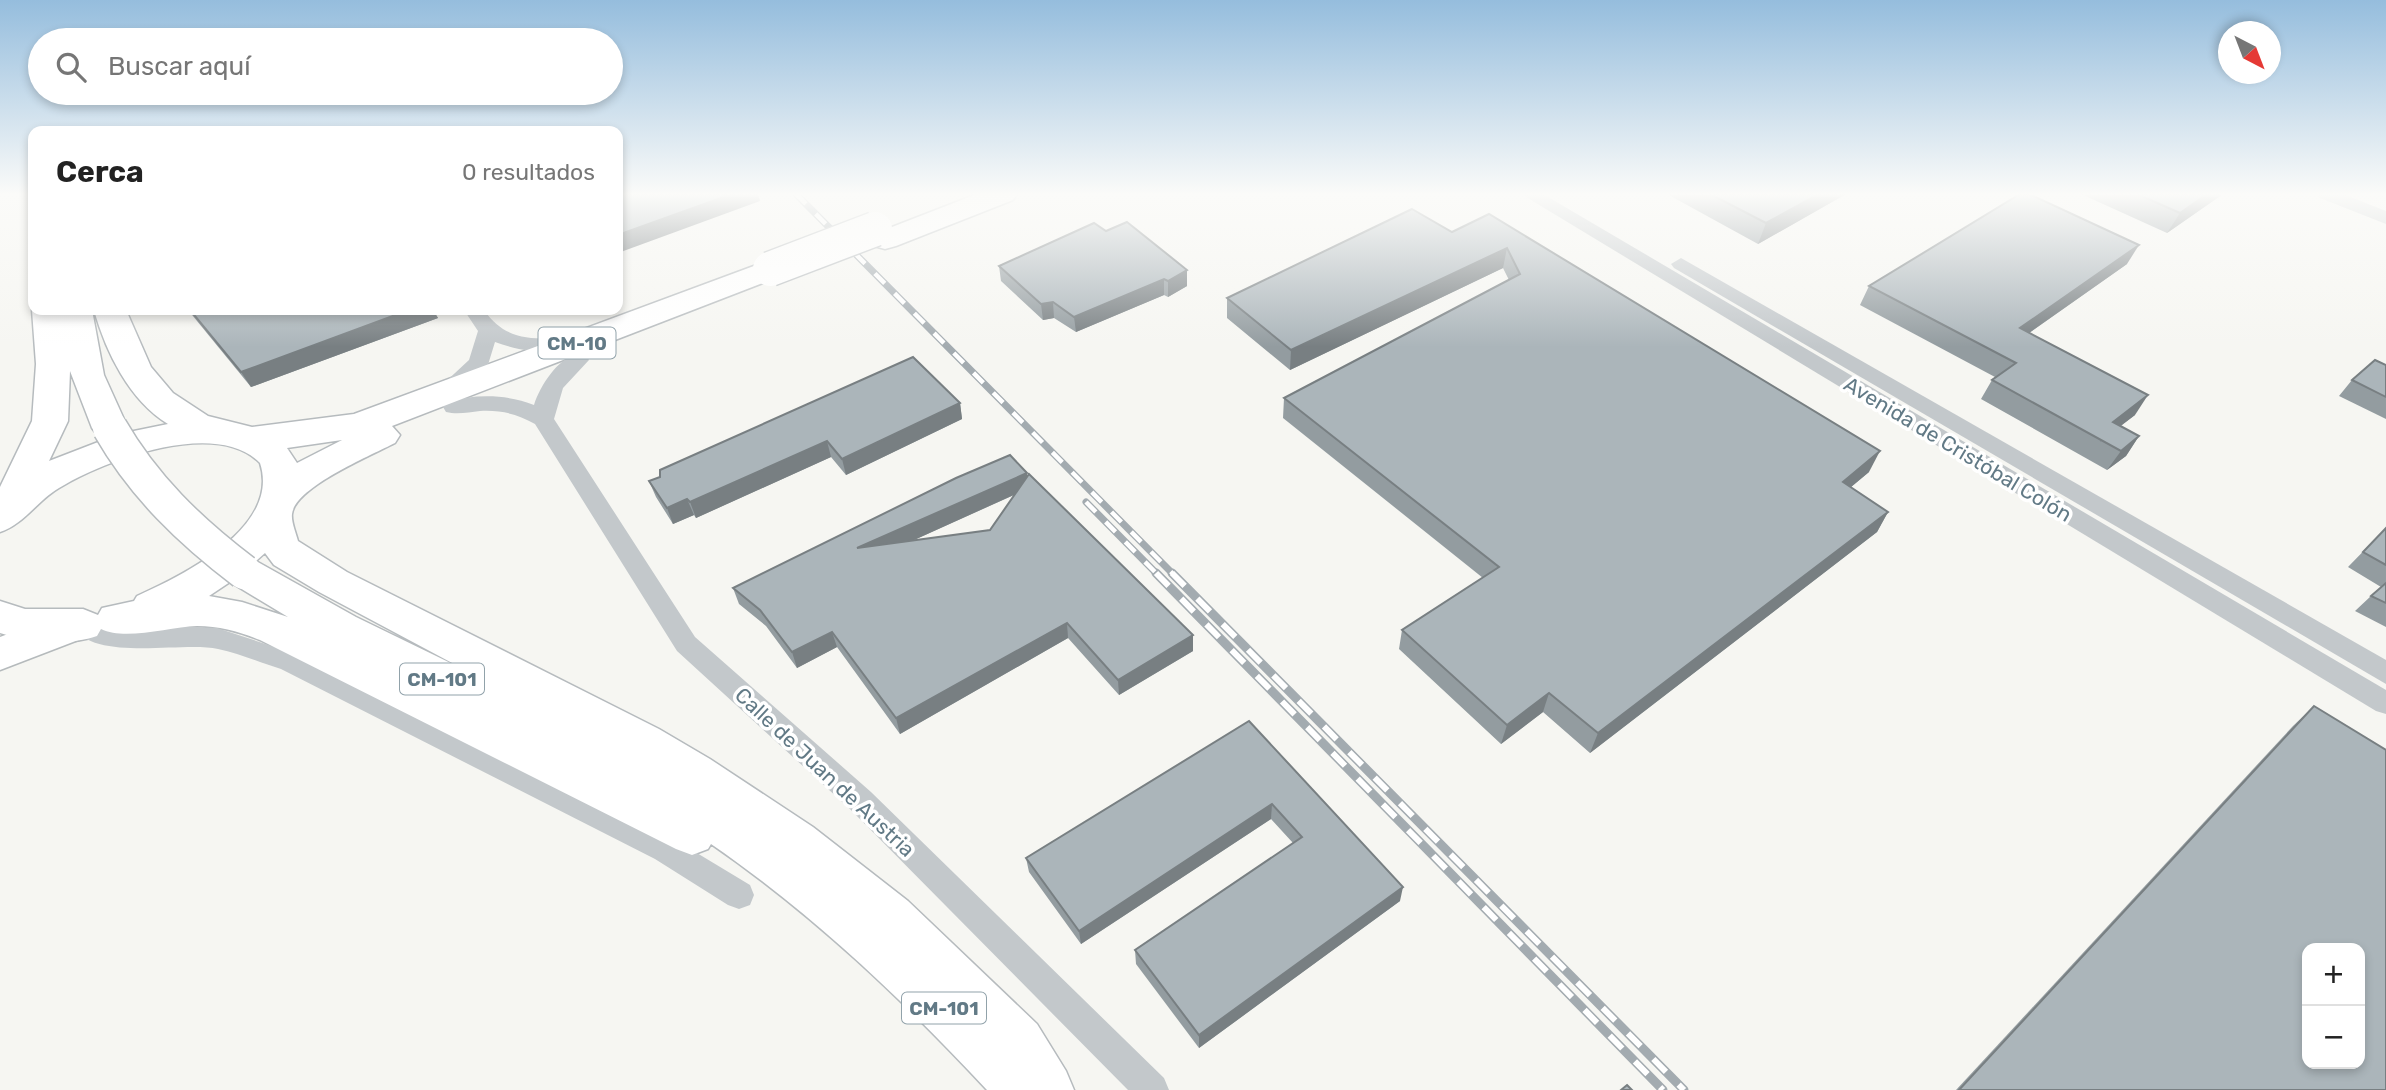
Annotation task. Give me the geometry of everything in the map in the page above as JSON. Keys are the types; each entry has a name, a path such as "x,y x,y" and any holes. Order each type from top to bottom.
{"main road":[{"name":"CM-10","path":"0,654 122,622 186,590 224,566 254,540 277,504 311,471 451,400 852,245"},
{"path":"3,514 36,454 50,421 53,364 48,315"},
{"name":"CM-101","path":"77,315 88,375 110,428 131,463 177,519 244,572 340,628 644,778 738,837 796,878 861,931 915,979 1024,1090"},
{"path":"112,315 131,361 155,398 186,420 215,430"},
{"name":"CM-10","path":"3,514 42,481 104,453 175,433 215,430 252,439 315,433 360,425 451,400"},
{"name":"CM-10","path":"252,439 272,452 282,471 277,504"},
{"path":"277,504 280,546 288,555 334,582 643,742 704,779 797,842 891,917 1019,1042 1047,1090"},
{"path":"122,622 188,611 211,611 257,622 296,638 661,818 704,842 780,895 861,931"},
{"name":"CM-10","path":"0,617 25,625 122,622"}],"street":[{"name":"Avenida de Cristóbal Colón","path":"1616,245 2386,703"},
{"name":"Avenida de Cristóbal Colón","path":"1648,245 2386,673"},
{"path":"451,400 497,402 522,407 542,419 545,398 576,352 509,341 488,331 477,315"},
{"path":"451,400 479,363 488,331"},
{"name":"Calle de Juan de Austria","path":"542,419 686,644 860,801 1152,1090"},
{"path":"122,622 217,638 290,662 666,850 739,895"}],"building":[{"path":"1046,245 1156,245 1187,270 1168,281 1164,279 1074,317 1053,302 1041,304 999,266"},
{"path":"1337,245 1540,245 1880,451 1843,482 1888,512 1598,733 1549,693 1507,725 1402,630 1499,567 1284,398 1520,274 1507,248 1291,350 1227,298"},
{"path":"1937,245 2139,245 2020,328 2148,395 2113,422 2139,436 2121,451 1992,380 2016,363 1869,286"},
{"path":"194,315 395,315 241,372"},
{"path":"913,357 960,403 842,459 827,441 690,502 687,499 667,508 649,481 660,477 660,470"},
{"path":"2375,360 2386,365 2386,397 2352,380"},
{"path":"1010,455 1027,473 857,548 990,530 1029,474 1193,635 1118,680 1067,623 896,718 832,632 792,652 760,610 733,588 956,478"},
{"path":"2386,528 2386,565 2363,552"},
{"path":"2386,583 2386,603 2371,596"},
{"path":"2314,706 2386,750 2386,1090 1959,1090"},
{"path":"1249,721 1403,887 1199,1035 1135,950 1302,837 1272,804 1079,931 1026,858"}],"railway":[{"path":"846,245 1174,575"},
{"path":"1086,502 1158,575"},
{"path":"1156,573 1663,1090"},
{"path":"1172,573 1684,1090"}]}
